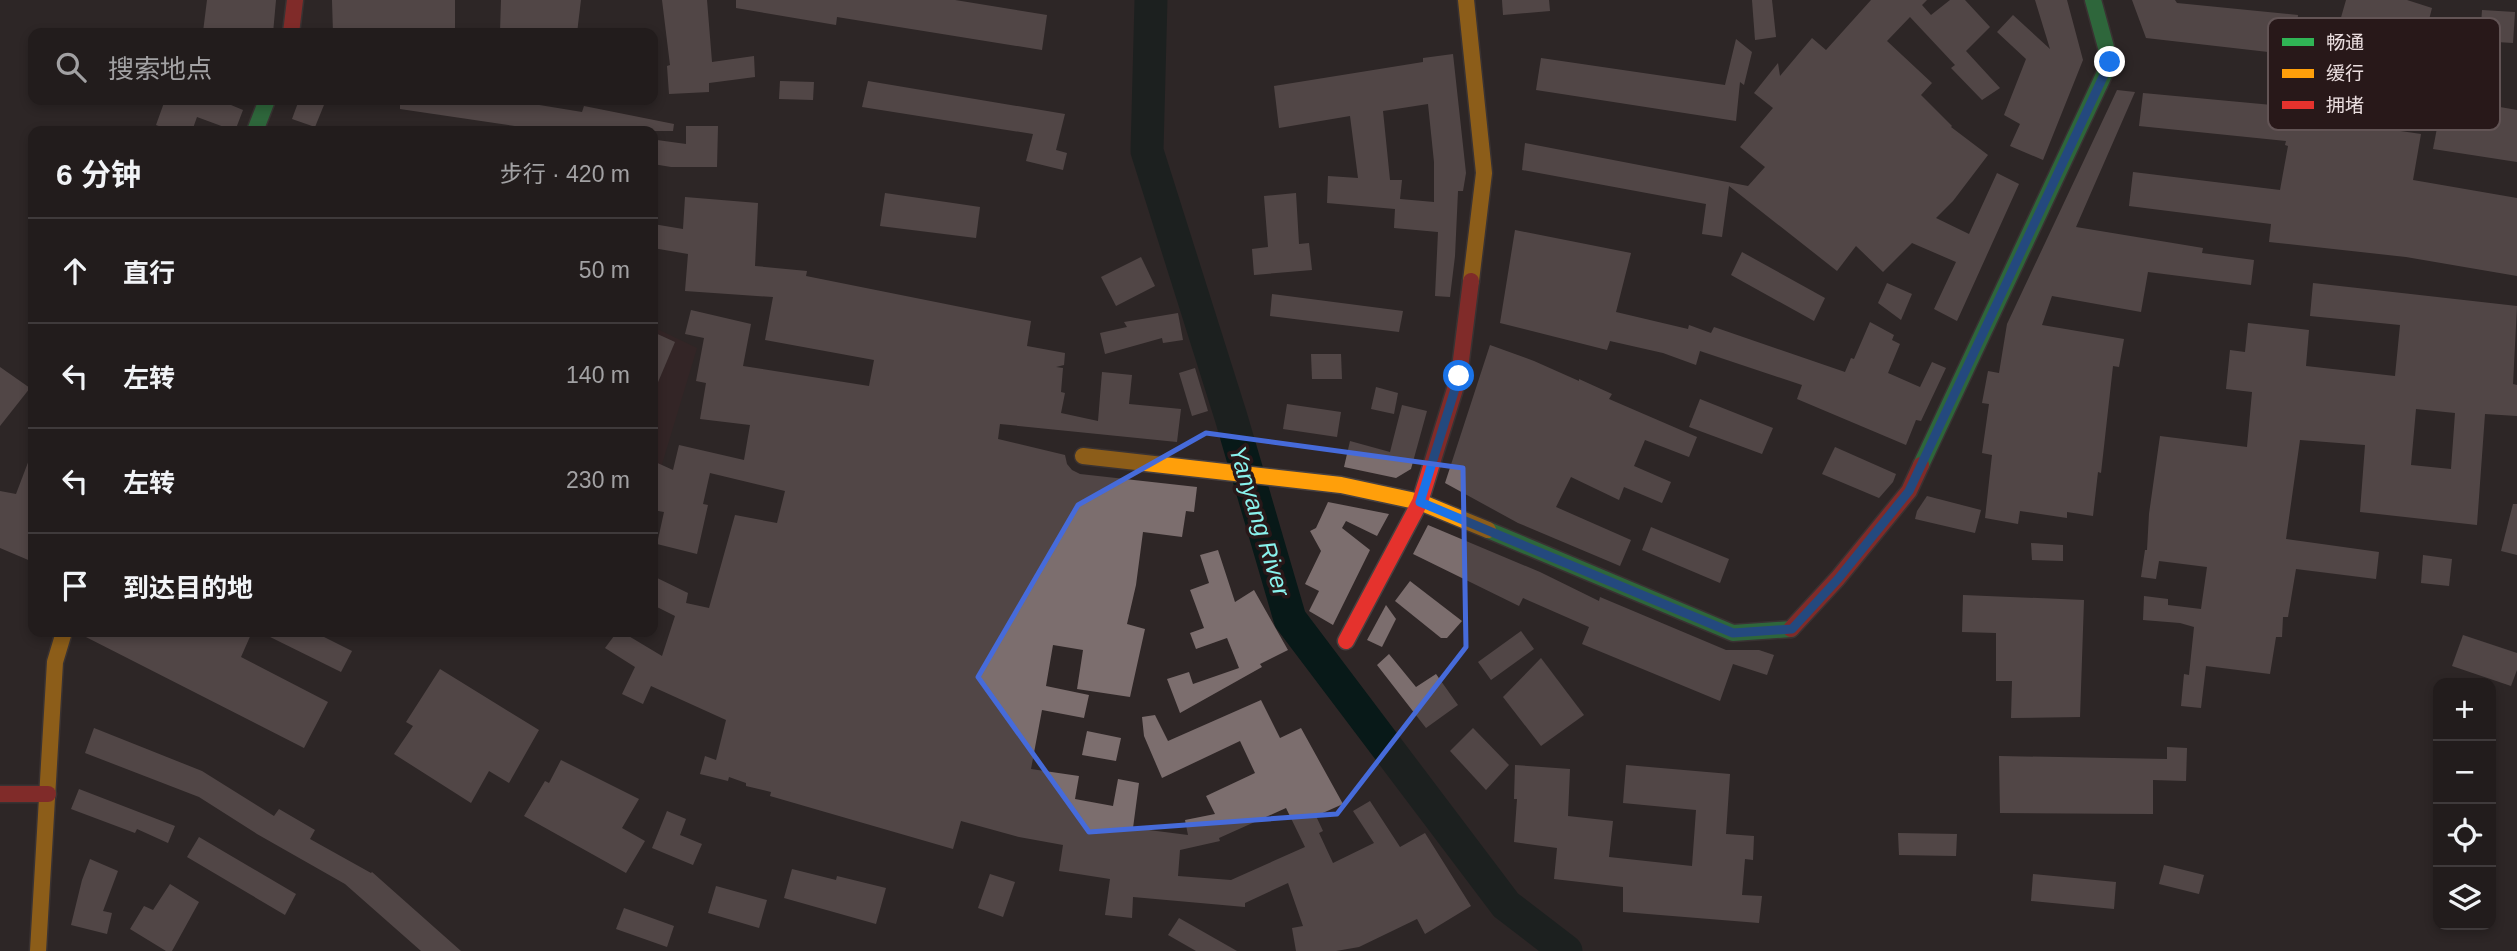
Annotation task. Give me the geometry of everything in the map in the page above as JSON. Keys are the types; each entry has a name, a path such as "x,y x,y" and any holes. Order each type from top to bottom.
{"street":[{"path":"292,28 295,0"},
{"path":"1346,641 1420,502 1459,376 1484,173 1466,0"},
{"path":"1083,456 1341,485 1420,502 1733,633 1792,629 1838,579 1909,491 2110,62 2093,0"},
{"path":"257,126 265,105"},
{"path":"38,951 55,662 62,637"},
{"path":"0,794 48,794"}],"highlighted area":[{"path":"1206,433 1463,468 1466,647 1337,814 1089,832 978,677 1078,505"}],"shaded area":[{"path":"658,329 697,348 658,477"}],"building":[{"path":"207,0 276,0 273,28 204,28"},
{"path":"332,0 455,0 455,28 333,28"},
{"path":"501,0 581,0 578,28 500,28"},
{"path":"662,0 707,0 712,62 754,56 755,77 709,83 709,92 669,94 667,66 670,65"},
{"path":"736,0 955,0 1047,15 1042,50 837,17 836,25 736,8"},
{"path":"1502,0 1549,0 1550,11 1503,15"},
{"path":"1752,0 1772,0 1776,37 1755,40"},
{"path":"1871,0 1927,0 1922,5 1931,15 1950,0 1965,0 1990,27 1966,51 2000,88 1982,100 1951,68 1955,65 1910,17 1887,41 1932,83 1921,95 1951,127 1988,155 1953,201 1936,218 1969,234 1997,173 2019,184 1957,321 1934,309 1956,262 1912,243 1883,272 1856,246 1837,271 1729,186 1722,237 1702,234 1706,204 1522,170 1525,143 1748,186 1765,167 1740,147 1773,108 1754,93 1778,63 1780,76 1812,38 1826,50"},
{"path":"2035,0 2067,0 2083,60 2043,160 2010,146 2020,124 2004,115 2026,59 1997,32 2013,15 2050,49"},
{"path":"2132,0 2175,0 2177,3 2298,15 2298,18 2268,18 2268,52 2146,38"},
{"path":"2346,0 2407,0 2432,8 2429,18 2341,18"},
{"path":"2482,10 2515,12 2513,43 2500,42 2500,18 2481,18"},
{"path":"1736,39 1752,52 1744,85 1740,82 1736,121 1536,90 1541,58 1725,85"},
{"path":"1453,54 1466,173 1463,191 1458,191 1450,297 1435,296 1438,232 1394,228 1395,209 1327,203 1328,176 1358,178 1350,116 1279,128 1274,86 1423,62 1423,58","holes":["1428,104 1434,162 1434,202 1400,199 1402,180 1390,180 1383,111"]},
{"path":"780,81 814,82 813,100 779,99"},
{"path":"868,81 1065,114 1056,150 1067,153 1063,170 1026,161 1033,134 862,107"},
{"path":"2117,90 2135,92 2076,227 2203,248 2202,253 2254,260 2251,285 2148,272 2141,312 2052,296 2042,325 2124,339 2119,367 2113,366 2101,473 2098,472 2093,516 2067,512 2067,518 2020,511 2018,524 1985,518 1992,455 1982,453 1989,404 1982,403 1988,371 1999,373 2007,324"},
{"path":"2143,93 2268,105 2268,130 2394,130 2421,134 2413,180 2517,198 2517,276 2406,257 2269,242 2271,224 2129,206 2133,172 2280,190 2288,146 2285,145 2286,141 2139,126"},
{"path":"163,105 231,105 243,110 237,126 221,126 197,117 194,126 156,125"},
{"path":"297,105 324,105 315,126 292,119"},
{"path":"400,105 539,105 582,112 584,106 674,124 673,131 658,131 658,126 515,126 400,109"},
{"path":"2500,107 2517,110 2517,162 2433,149 2437,130 2500,130"},
{"path":"686,126 718,126 717,167 658,165 658,140 686,144"},
{"path":"885,193 980,207 976,238 880,226"},
{"path":"1296,193 1299,244 1309,243 1312,270 1254,275 1252,249 1268,247 1264,196"},
{"path":"685,197 758,203 755,266 807,271 806,276 1031,321 1027,346 1065,353 1064,365 1056,367 1063,368 1061,392 1065,393 1061,413 1098,421 1102,372 1132,375 1129,404 1181,409 1177,442 1000,424 998,439 1065,455 1067,464 1080,474 1197,487 1194,512 1186,511 1182,537 1143,532 1136,585 1127,624 1145,629 1130,697 1077,689 1083,650 1053,645 1046,686 1089,695 1084,718 1042,710 1031,769 1079,776 1075,799 1113,806 1118,779 1139,783 1133,828 1188,835 1185,820 1215,814 1206,796 1255,773 1240,741 1162,778 1144,736 1142,717 1155,715 1168,741 1261,700 1280,738 1301,728 1343,804 1316,816 1323,831 1319,833 1333,863 1374,843 1353,811 1370,801 1400,847 1425,833 1471,906 1425,934 1417,919 1359,947 1336,951 1296,951 1292,928 1303,926 1288,883 1245,903 1245,907 1133,897 1132,918 1105,915 1110,879 1059,871 1063,845 1019,837 961,821 953,849 770,796 771,792 746,786 746,783 729,777 728,781 700,774 705,756 716,760 726,720 651,686 643,704 622,694 635,667 605,648 613,637 630,637 662,656 675,616 658,608 658,578 688,593 686,603 709,608 735,515 777,523 785,491 710,473 703,504 708,505 697,554 658,544 664,512 658,511 658,463 673,470 679,445 744,460 750,425 700,419 706,383 696,381 704,338 685,334 691,310 751,324 743,366 869,386 874,360 765,340 773,297 685,291 688,254 658,249 658,225 683,229","holes":["1286,808 1305,847 1231,880 1178,876 1180,850 1220,841 1219,838"]},
{"path":"1515,230 1631,253 1616,312 1688,329 1689,325 1711,333 1714,327 1845,372 1851,358 1854,359 1870,322 1894,335 1892,340 1900,344 1888,373 1920,387 1932,362 1946,368 1921,421 1916,420 1906,445 1797,399 1802,385 1700,351 1696,365 1663,353 1610,341 1607,350 1500,323"},
{"path":"1742,252 1825,298 1814,321 1731,275"},
{"path":"1141,257 1155,286 1116,306 1101,277"},
{"path":"1887,283 1912,294 1901,320 1878,303"},
{"path":"2313,283 2517,306 2513,384 2517,385 2517,416 2485,414 2477,525 2360,512 2365,445 2300,440 2286,539 2379,552 2376,579 2296,569 2288,617 2283,617 2282,637 2276,637 2270,674 2206,666 2201,708 2181,706 2184,674 2189,675 2194,627 2143,620 2144,596 2168,599 2168,605 2201,609 2207,567 2159,561 2156,579 2141,577 2147,550 2160,436 2247,447 2252,392 2226,389 2230,350 2245,352 2248,323 2309,330 2306,366 2395,376 2400,325 2310,316","holes":["2416,409 2455,413 2451,469 2411,465"]},
{"path":"1272,294 1403,311 1399,332 1270,316"},
{"path":"1178,313 1183,340 1163,343 1162,338 1105,354 1100,333 1127,327 1124,322"},
{"path":"658,334 675,342 658,382"},
{"path":"1490,345 1579,379 1612,394 1609,399 1697,437 1689,457 1645,440 1634,466 1671,482 1662,503 1624,487 1619,500 1571,477 1556,507 1631,540 1620,566 1518,523 1445,483"},
{"path":"1311,354 1341,354 1342,379 1312,379"},
{"path":"0,367 28,387 28,391 0,426"},
{"path":"1195,368 1208,411 1192,416 1179,373"},
{"path":"1376,387 1398,393 1394,414 1371,409"},
{"path":"1700,399 1773,428 1762,454 1689,427"},
{"path":"1287,404 1341,412 1337,437 1283,429"},
{"path":"1402,405 1427,411 1411,469 1396,478 1344,467 1350,441 1390,452"},
{"path":"1835,447 1896,474 1893,482 1879,498 1822,474"},
{"path":"28,462 28,560 0,548 0,491 16,494"},
{"path":"1927,496 1981,510 1975,533 1915,519"},
{"path":"1328,502 1389,514 1377,536 1346,521 1342,528 1370,550 1333,625 1309,611 1319,591 1305,584 1321,551 1310,531 1316,528"},
{"path":"2513,504 2517,504 2517,555 2501,551"},
{"path":"1428,525 1540,572 1599,601 1600,597 1726,650 1759,650 1774,655 1767,675 1733,664 1720,701 1582,644 1589,627 1523,598 1519,606 1413,554"},
{"path":"1651,527 1729,559 1720,583 1642,550"},
{"path":"2031,543 2063,545 2063,561 2032,560"},
{"path":"1218,550 1235,602 1254,590 1288,650 1180,713 1167,679 1189,672 1193,684 1239,668 1227,638 1196,649 1190,633 1204,628 1190,590 1209,583 1200,555"},
{"path":"2423,555 2452,559 2449,586 2421,583"},
{"path":"1410,581 1462,621 1447,638 1441,638 1395,601"},
{"path":"1963,595 2084,600 2080,717 2011,718 2012,681 1996,681 1996,633 1962,632"},
{"path":"1386,605 1396,619 1382,647 1367,640"},
{"path":"1521,631 1534,649 1491,680 1478,662"},
{"path":"2463,635 2517,653 2517,670 2511,686 2496,681 2496,678 2487,678 2452,666"},
{"path":"86,637 250,637 241,657 328,702 304,748"},
{"path":"270,637 324,637 352,651 341,672"},
{"path":"1389,654 1416,687 1436,674 1458,705 1426,728 1377,665"},
{"path":"1541,658 1584,715 1541,746 1503,697"},
{"path":"440,669 539,730 509,783 489,771 471,803 394,754 413,726 406,722"},
{"path":"94,728 202,771 274,816 279,809 315,830 310,839 372,872 461,951 421,951 345,884 199,797 85,753"},
{"path":"1473,728 1509,765 1486,790 1450,751"},
{"path":"1087,731 1121,738 1116,761 1082,755"},
{"path":"2167,747 2187,748 2186,781 2153,780 2153,814 2000,813 1999,756 2167,759"},
{"path":"561,760 639,799 622,828 645,841 626,873 524,816 545,781 549,783"},
{"path":"1515,765 1570,769 1568,816 1613,821 1609,857 1692,866 1696,810 1623,803 1626,765 1730,774 1726,834 1754,836 1753,860 1745,859 1742,895 1762,896 1759,923 1623,912 1623,887 1554,879 1557,848 1514,842 1517,799 1514,799"},
{"path":"79,789 175,826 168,843 137,829 135,833 71,809"},
{"path":"667,811 686,819 680,835 702,844 693,865 652,848"},
{"path":"1898,833 1957,834 1956,856 1899,855"},
{"path":"199,837 296,894 285,915 187,857"},
{"path":"90,859 118,871 103,911 112,913 107,934 71,925"},
{"path":"2164,865 2204,875 2199,894 2159,884"},
{"path":"792,869 886,888 876,924 784,898"},
{"path":"990,874 1015,882 1003,917 978,908"},
{"path":"2033,874 2116,882 2114,909 2031,901"},
{"path":"170,884 199,902 172,951 166,951 130,929 144,906 153,910"},
{"path":"716,886 767,900 759,928 708,913"},
{"path":"624,908 674,926 667,947 616,929"},
{"path":"1179,918 1237,951 1196,951 1168,935"}],"waterway":[{"name":"Yanyang River","path":"1151,0 1147,151 1231,417 1290,619 1506,905 1566,951"}],"traffic: fast":[{"path":"1921,465 2110,62 2093,0"},
{"path":"257,126 265,105"},
{"path":"1488,530 1733,633 1791,629"}],"traffic: slow":[{"path":"1466,0 1484,173 1471,281"},
{"path":"1083,456 1341,485 1420,502 1488,530"},
{"path":"38,951 55,662 62,637"}],"traffic: jam":[{"path":"292,28 295,0"},
{"path":"1346,641 1420,502 1459,376 1471,281"},
{"path":"1791,629 1838,578 1909,491 1921,465"},
{"path":"0,794 48,794"}],"route":[{"path":"1459,376 1420,502 1733,633 1792,629 1838,579 1909,491 2110,62"}]}
